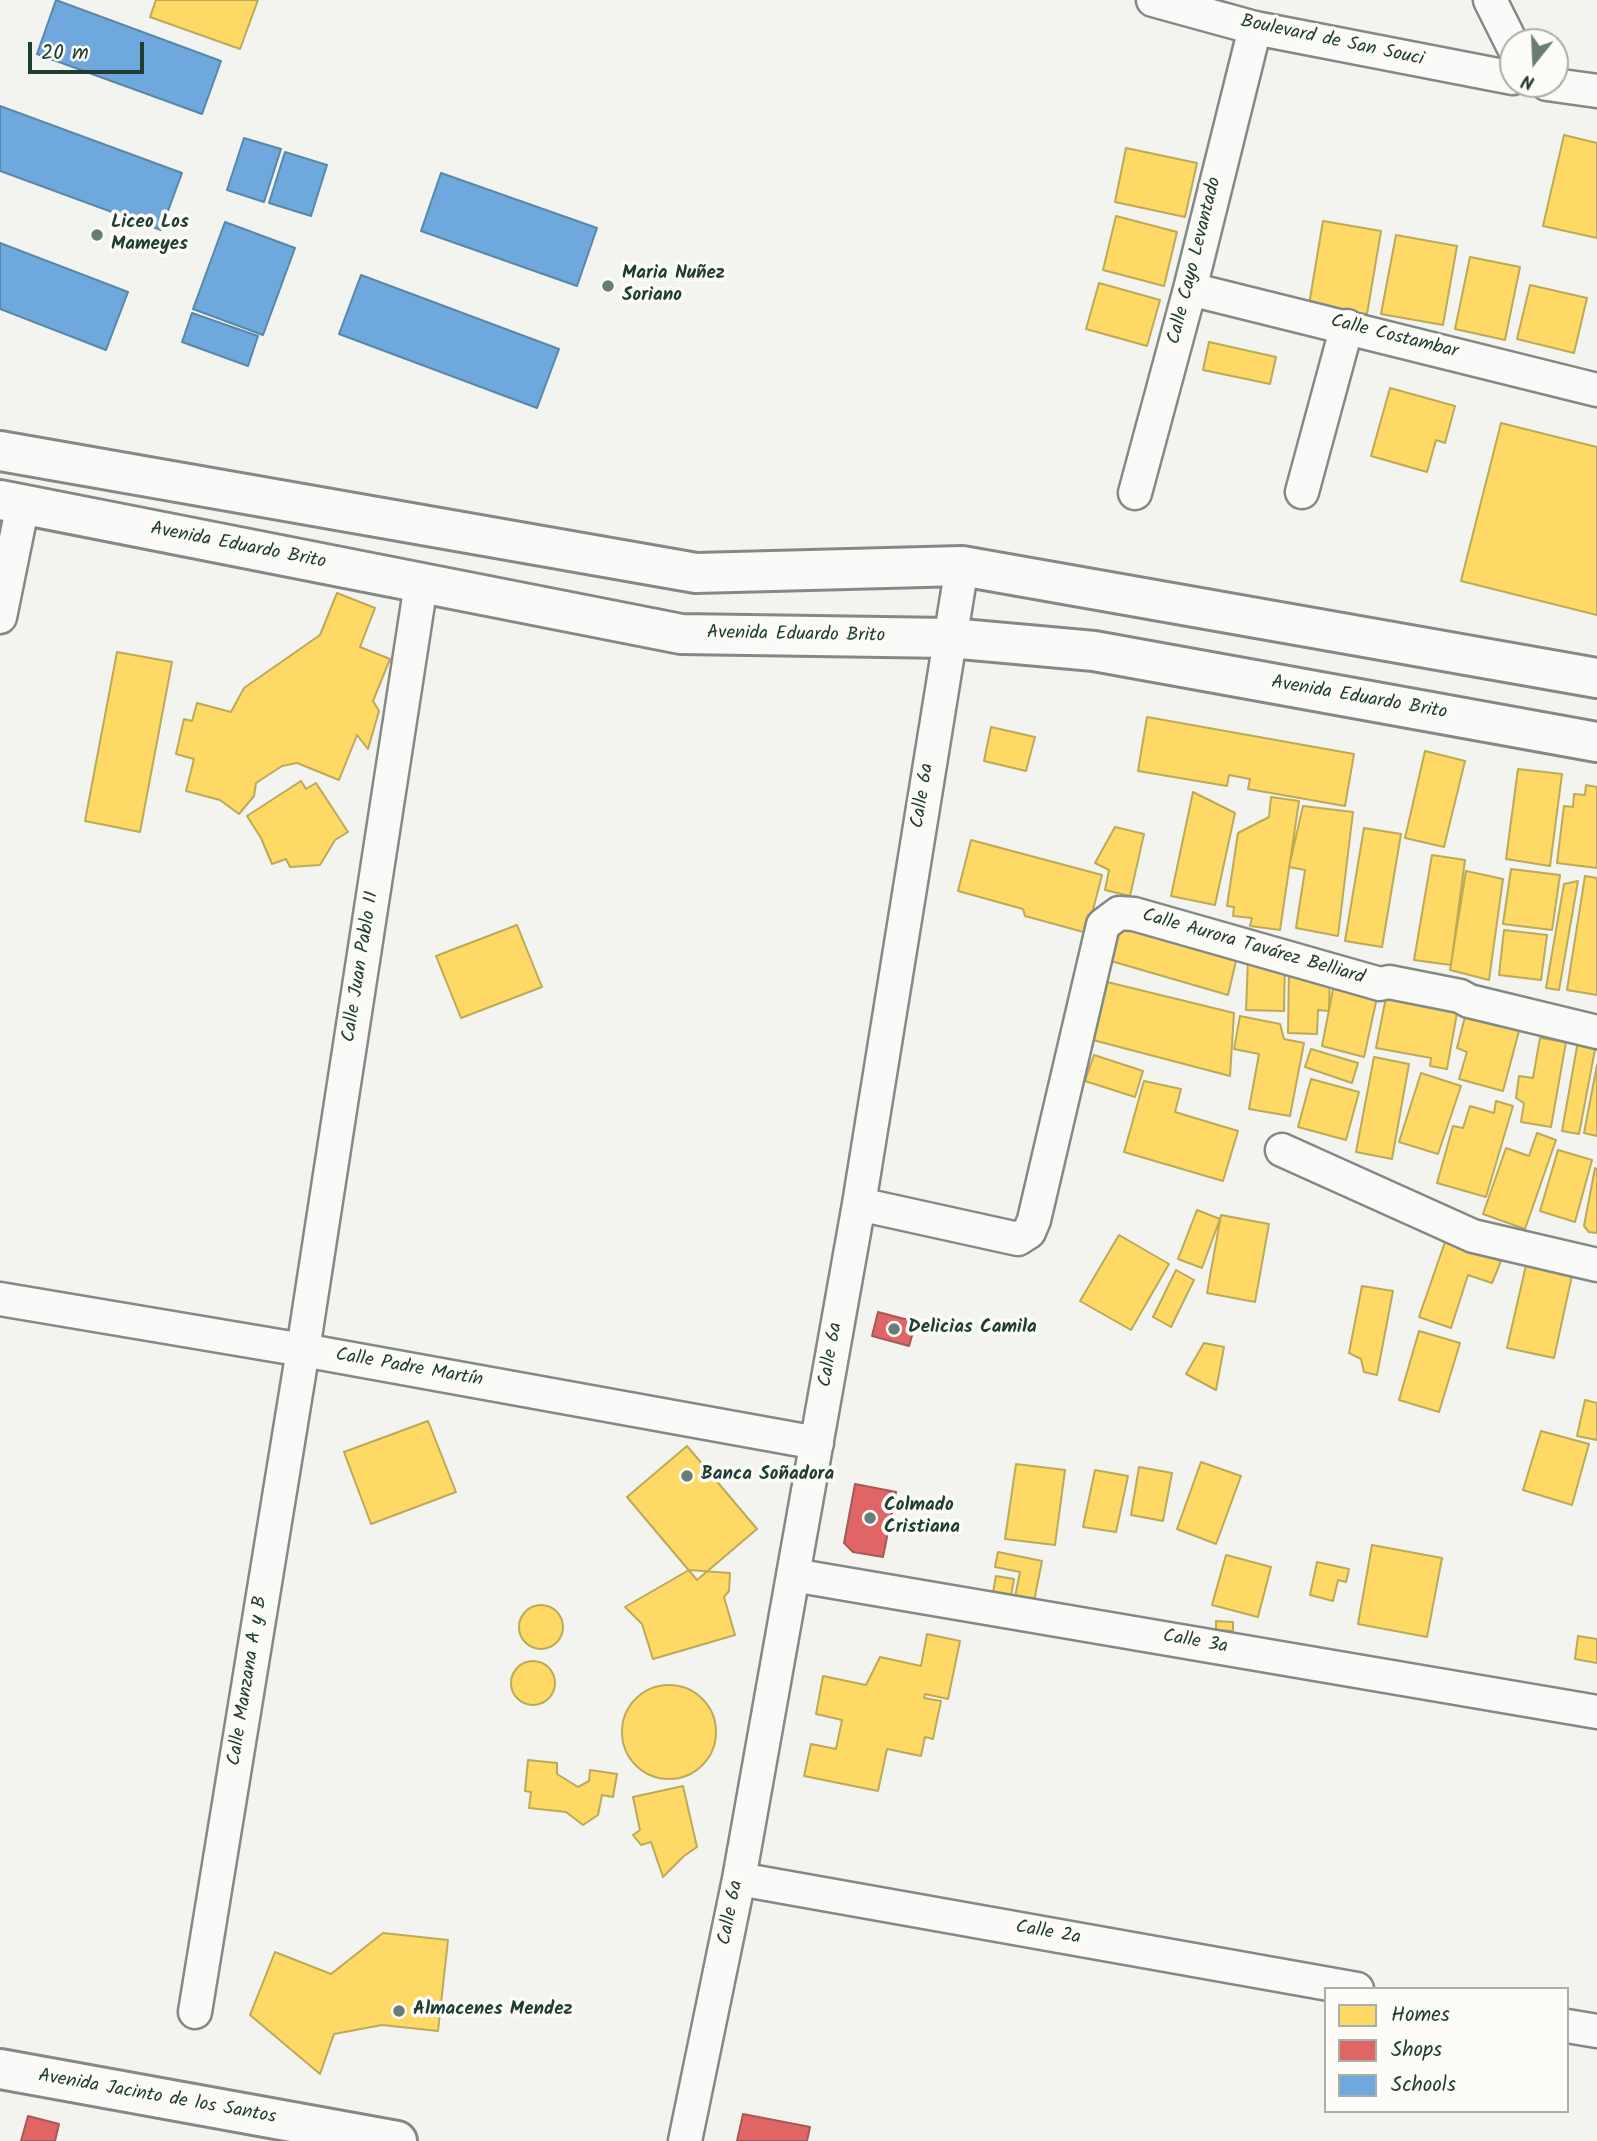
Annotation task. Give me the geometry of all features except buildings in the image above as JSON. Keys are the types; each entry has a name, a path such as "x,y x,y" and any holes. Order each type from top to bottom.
{"street":[{"name":"Boulevard de San Souci","path":"1153,0 1255,28 1499,75"},
{"path":"1490,0 1504,28"},
{"name":"Calle Cayo Levantado","path":"1135,493 1190,289 1255,28"},
{"path":"1569,87 1597,91"},
{"name":"Calle Costambar","path":"1190,289 1597,390"},
{"path":"1302,492 1347,326"},
{"path":"0,452 696,573 962,566 1597,678"},
{"path":"0,617 11,502"},
{"name":"Avenida Eduardo Brito","path":"11,502 681,634 950,638 1094,651 1597,742"},
{"name":"Calle 6a","path":"685,2141 739,1879 817,1443 859,1204 962,566"},
{"name":"Calle Juan Pablo II","path":"303,1350 421,584"},
{"name":"Calle Aurora Tavárez Belliard","path":"859,1204 1017,1238 1029,1232 1103,925 1119,914 1134,914 1380,984 1389,982 1460,996 1469,1001 1597,1032"},
{"path":"1282,1150 1473,1236 1597,1265"},
{"name":"Calle Padre Martín","path":"0,1299 303,1350 817,1443"},
{"name":"Calle Manzana A y B","path":"195,2012 303,1350"},
{"name":"Calle 3a","path":"793,1574 1597,1712"},
{"name":"Calle 2a","path":"739,1879 1346,1987"},
{"path":"1569,2026 1597,2031"},
{"name":"Avenida Jacinto de los Santos","path":"0,2069 397,2141"}],"place":[{"name":"Liceo Los Mameyes","path":"97,235"},
{"name":"Maria Nuñez Soriano","path":"608,286"},
{"name":"Delicias Camila","path":"894,1329"},
{"name":"Banca Soñadora","path":"687,1476"},
{"name":"Colmado Cristiana","path":"870,1518"},
{"name":"Almacenes Mendez","path":"399,2011"}]}
